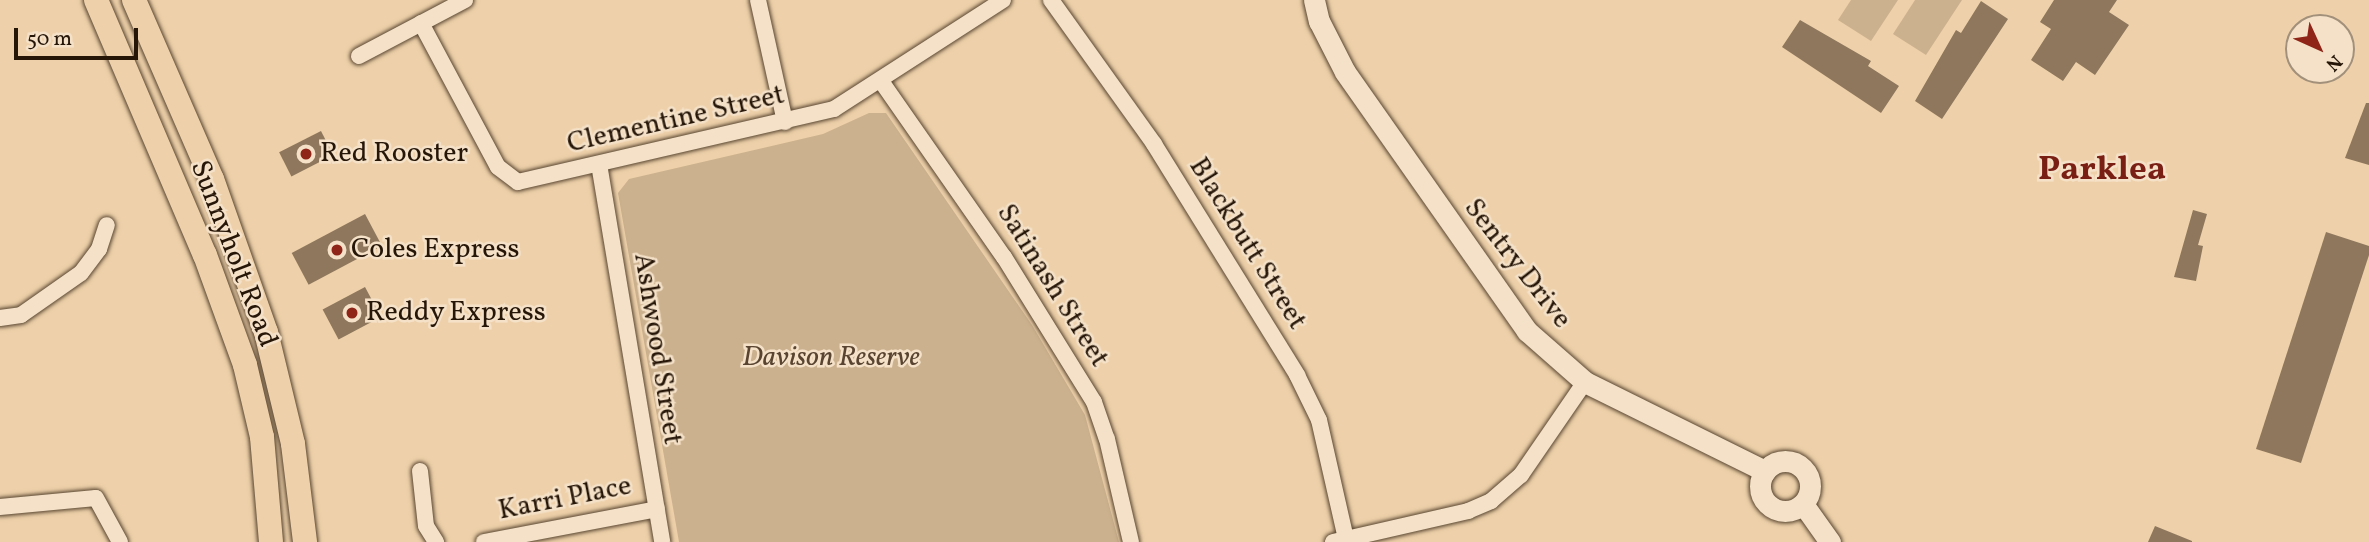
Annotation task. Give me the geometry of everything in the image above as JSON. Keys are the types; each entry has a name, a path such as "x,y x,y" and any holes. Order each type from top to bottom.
{"main road":[{"name":"Sunnyholt Road","path":"96,0 205,255 245,365 262,438 271,542"},
{"name":"Sunnyholt Road","path":"134,0 212,178 266,332 293,444 305,542"}],"street":[{"path":"359,57 465,0"},
{"path":"758,0 785,122"},
{"name":"Clementine Street","path":"421,23 507,178 526,182 834,109 1003,0"},
{"name":"Blackbutt Street","path":"1051,0 1154,144 1297,375 1322,432 1340,540"},
{"name":"Sentry Drive","path":"1314,0 1345,72 1492,286 1544,348 1585,382 1765,471"},
{"name":"Satinash Street","path":"881,81 1004,257 1083,381 1108,439 1131,542"},
{"name":"Ashwood Street","path":"599,164 662,542"},
{"path":"0,318 21,315 81,273 99,249 107,225"},
{"path":"1340,540 1491,502 1521,475 1585,382"},
{"path":"1777,462 1798,464 1810,481 1803,504 1790,511 1770,506 1760,489 1765,471 1777,462"},
{"path":"420,471 426,526 436,542"},
{"path":"0,507 58,505 96,498 120,542"},
{"path":"1803,504 1830,542"},
{"name":"Karri Place","path":"484,542 657,509"}],"green space":[{"path":"1851,0 1898,0 1871,41 1838,20"},
{"path":"1915,0 1962,0 1926,55 1893,34"},
{"name":"Davison Reserve","path":"869,113 886,113 1032,325 1085,415 1119,542 679,542 618,193 629,179 823,134"}],"building":[{"path":"2054,0 2117,0 2109,12 2129,25 2095,75 2076,62 2063,81 2031,60 2051,29 2040,22"},
{"path":"1981,1 2008,19 1942,119 1915,101 1956,30 1961,33"},
{"path":"1800,20 1871,61 1868,66 1899,86 1881,113 1782,47"},
{"path":"2366,103 2369,103 2369,165 2345,158"},
{"name":"Red Rooster","path":"321,131 333,155 291,176 279,152"},
{"path":"2193,210 2207,214 2198,245 2203,246 2196,281 2174,277"},
{"name":"Coles Express","path":"365,214 382,246 309,285 292,253"},
{"path":"2326,232 2369,246 2369,255 2301,463 2256,449"},
{"name":"Reddy Express","path":"365,287 381,317 339,340 323,310"},
{"path":"2155,526 2192,541 2192,542 2148,542"}],"place":[{"name":"Red Rooster","path":"306,154"},
{"name":"Coles Express","path":"337,250"},
{"name":"Reddy Express","path":"352,313"}],"district":[{"name":"Parklea","path":"2102,170"}]}
